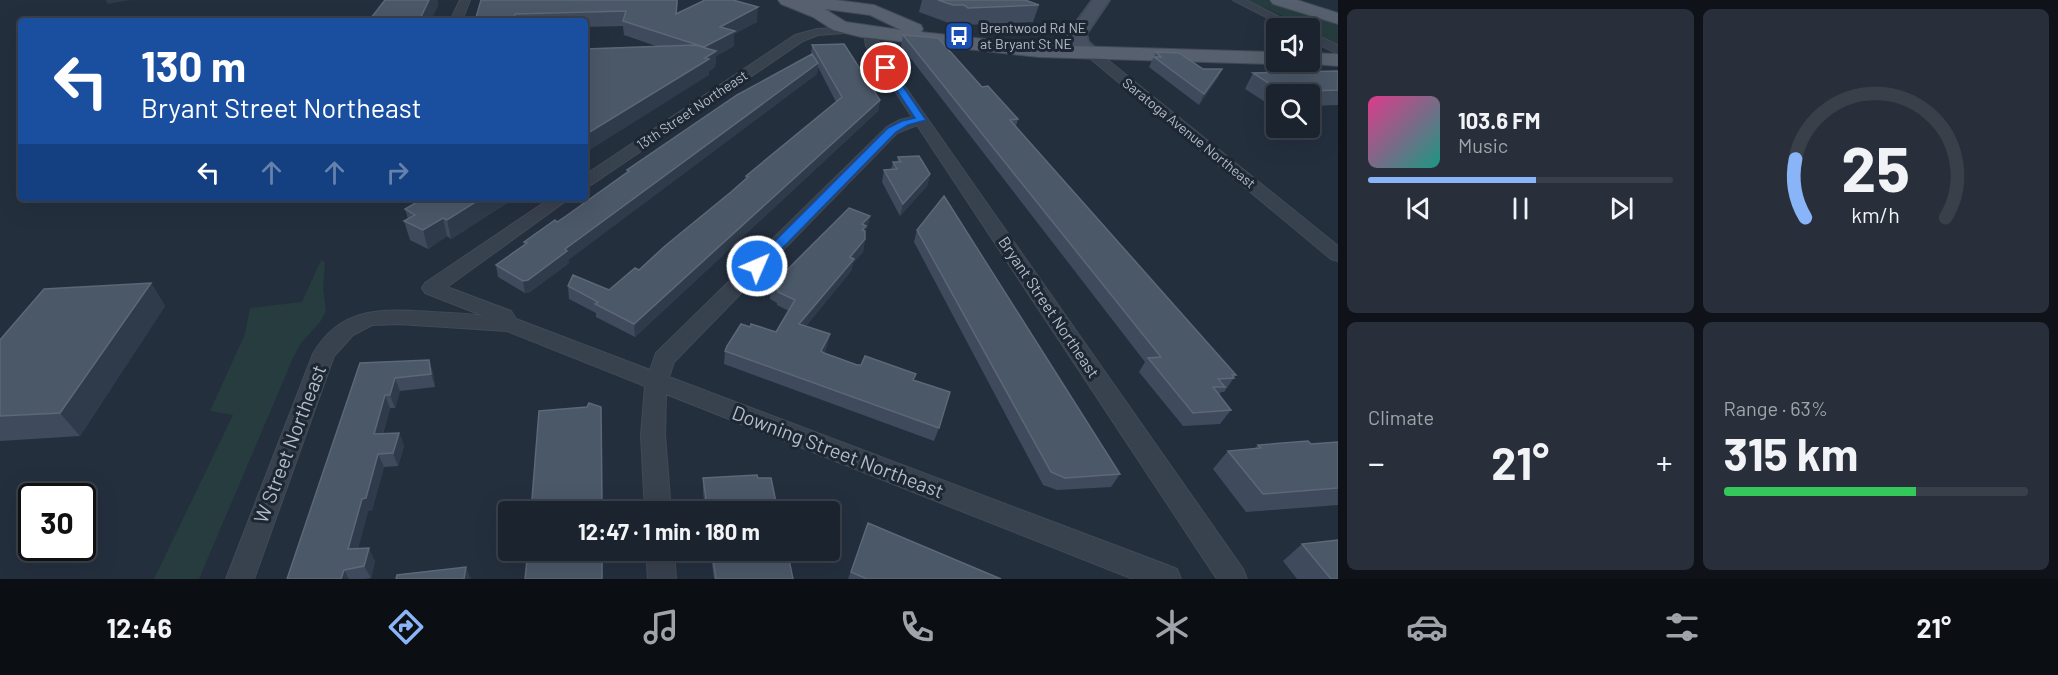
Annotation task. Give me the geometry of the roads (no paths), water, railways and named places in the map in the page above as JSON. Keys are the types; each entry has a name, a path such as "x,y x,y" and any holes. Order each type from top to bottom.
{"main road":[{"path":"787,0 830,13 874,10 878,29"},
{"path":"793,0 830,13 837,25 1019,49 1266,58"},
{"name":"Saratoga Avenue Northeast","path":"1090,52 1080,44 1077,34 1101,0"},
{"path":"1279,0 1338,19"},
{"path":"1303,0 1338,11"},
{"path":"1320,59 1338,60"}],"street":[{"path":"457,18 465,0"},
{"path":"1238,0 1275,18"},
{"name":"13th Street Northeast","path":"588,180 799,38 830,13"},
{"name":"13th Street Northeast","path":"799,38 814,33 878,29"},
{"name":"Bryant Street Northeast","path":"878,29 870,40 876,54 1233,579"},
{"path":"1320,41 1338,50"},
{"name":"Saratoga Avenue Northeast","path":"1090,52 1338,255"},
{"path":"657,501 652,404 655,381 664,360 892,130 905,123 921,120"},
{"path":"475,322 441,308 433,301 432,288 449,274 558,201"},
{"name":"Downing Street Northeast","path":"432,288 504,316 508,324"},
{"name":"Downing Street Northeast","path":"359,323 372,317 388,315 475,322 492,326 508,324 1167,579"},
{"name":"W Street Northeast","path":"240,579 324,354 340,335 359,323"},
{"path":"661,561 662,579"}],"place":[{"name":"Brentwood Rd NE at Bryant St NE","path":"959,36"}]}
